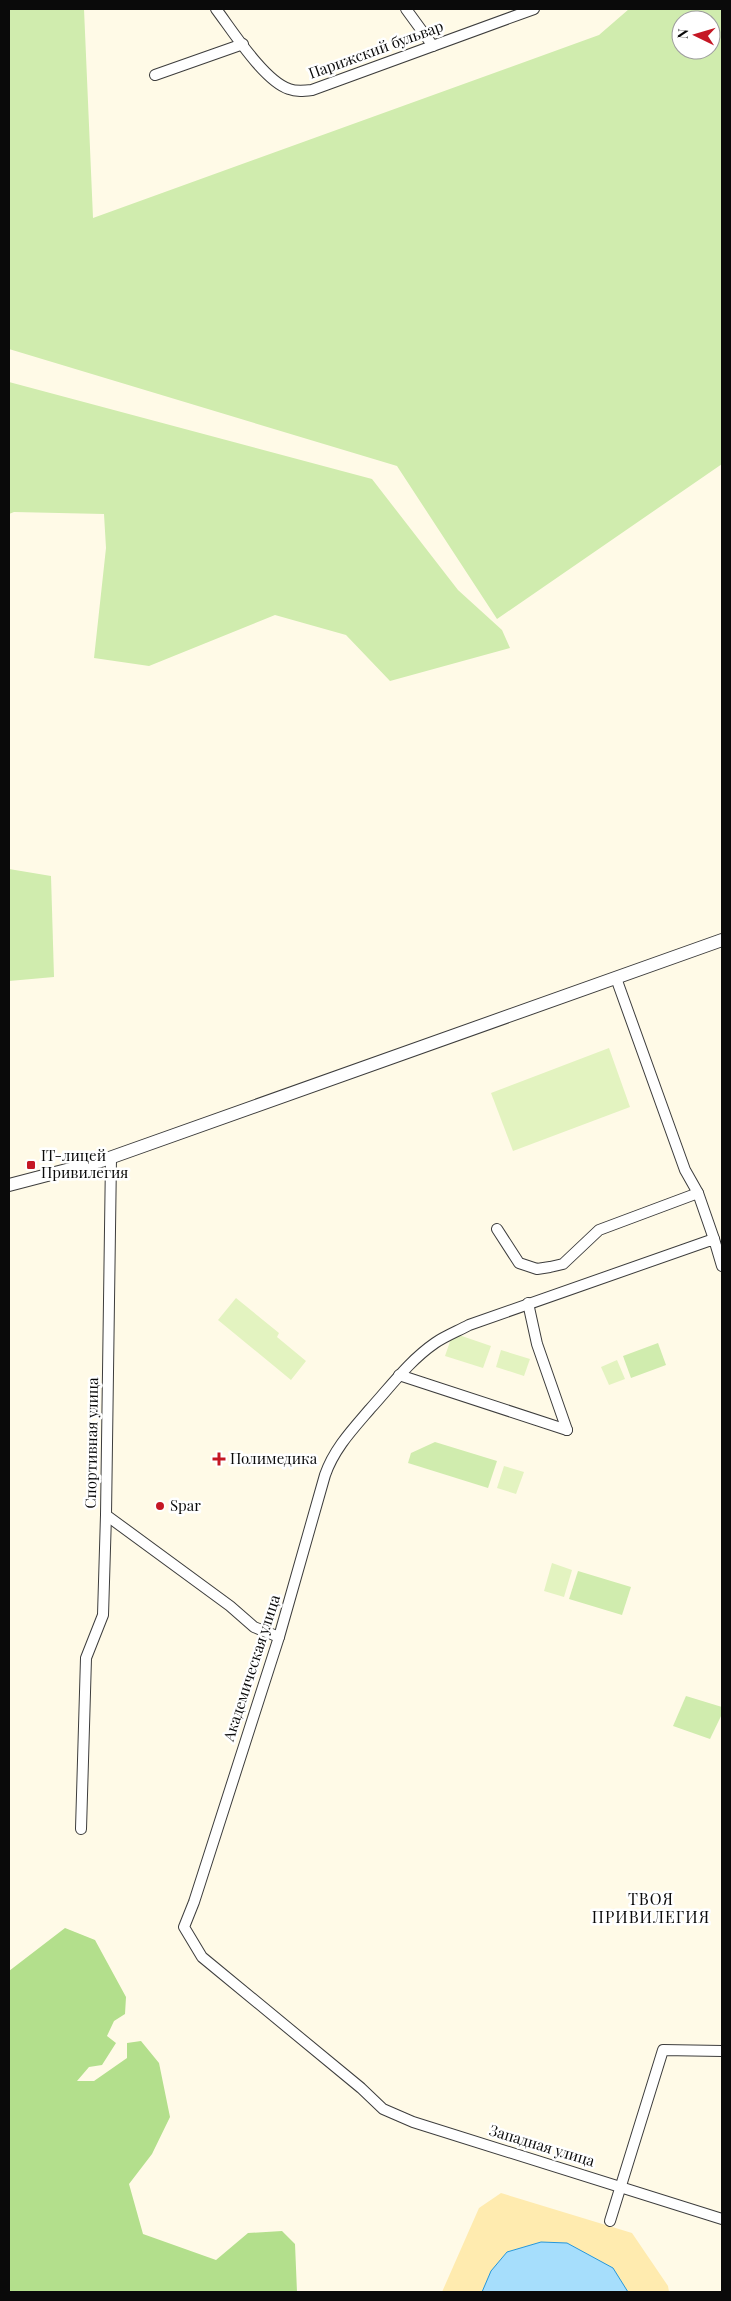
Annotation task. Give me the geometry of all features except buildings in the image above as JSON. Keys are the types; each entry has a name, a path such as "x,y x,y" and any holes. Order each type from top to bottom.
{"street":[{"name":"Парижский бульвар","path":"216,9 263,69 276,82 287,89 300,92 312,90 534,9"},
{"path":"406,9 433,46"},
{"path":"156,75 243,44"},
{"path":"9,1185 111,1158 722,940"},
{"path":"616,978 685,1170 698,1193 722,1266"},
{"name":"Спортивная улица","path":"111,1158 106,1515 230,1606 254,1627 279,1637"},
{"path":"497,1229 519,1263 537,1269 550,1267 563,1264 599,1230 698,1193"},
{"name":"Академическая улица","path":"361,2088 202,1957 184,1926 194,1902 279,1637 329,1463 355,1425 399,1375 436,1342 469,1325 528,1303 714,1239"},
{"path":"399,1375 568,1430 538,1344 528,1303"},
{"path":"81,1829 86,1658 103,1615 106,1515"},
{"path":"610,2221 663,2050 722,2051"},
{"name":"Западная улица","path":"361,2088 383,2109 413,2122 722,2219"}],"green space":[{"path":"9,9 84,9 93,218 599,35 629,9 722,9 722,464 497,619 397,466 9,349"},
{"path":"9,382 372,479 458,590 502,630 510,648 390,681 346,635 275,615 149,666 94,658 106,548 104,514 14,512 9,514"},
{"path":"9,869 51,876 54,977 9,981"},
{"path":"609,1048 630,1107 513,1151 491,1093"},
{"path":"236,1298 279,1333 277,1337 306,1361 291,1380 218,1320"},
{"path":"453,1333 491,1346 483,1368 445,1356"},
{"path":"658,1343 666,1365 631,1378 623,1356"},
{"path":"501,1350 530,1359 524,1376 496,1367"},
{"path":"617,1360 625,1379 609,1385 601,1367"},
{"path":"435,1442 497,1461 488,1488 408,1463 411,1453"},
{"path":"504,1466 524,1472 516,1494 497,1488"},
{"path":"552,1563 572,1570 564,1597 544,1591"},
{"path":"578,1571 631,1587 622,1615 569,1599"},
{"path":"686,1696 722,1707 722,1714 710,1739 673,1726"},
{"path":"65,1928 95,1940 126,1997 125,2014 114,2021 107,2036 116,2043 102,2065 89,2067 77,2081 94,2081 127,2058 127,2043 141,2041 159,2063 170,2117 152,2154 129,2184 143,2234 216,2260 248,2233 282,2231 295,2244 297,2292 9,2292 9,1971"}],"sand":[{"path":"501,2193 632,2233 668,2286 669,2292 628,2292 612,2268 567,2243 541,2242 507,2252 482,2292 442,2292 479,2208"}],"water":[{"path":"541,2242 567,2243 613,2268 628,2292 482,2292 491,2271 507,2252"}],"place":[{"name":"IT-лицей Привилегия","path":"31,1165"},
{"name":"Полимедика","path":"219,1459"},
{"name":"Spar","path":"160,1506"}],"district":[{"name":"ТВОЯ ПРИВИЛЕГИЯ","path":"651,1908"}]}
